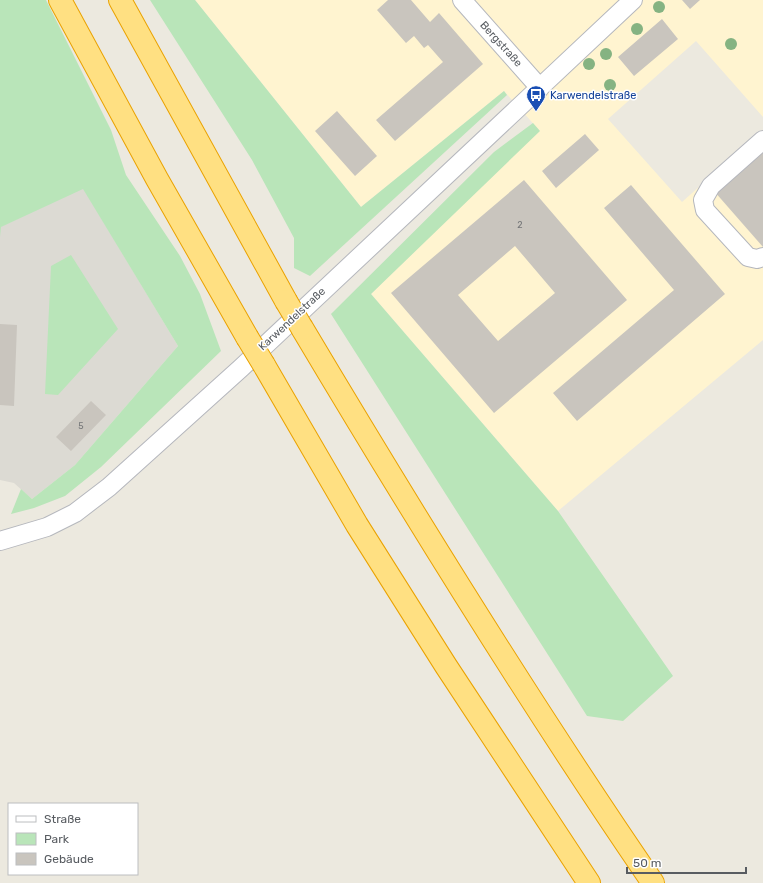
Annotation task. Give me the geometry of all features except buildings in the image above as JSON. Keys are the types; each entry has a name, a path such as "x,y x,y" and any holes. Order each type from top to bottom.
{"highway":[{"path":"60,0 157,179 357,525 454,679 589,883"},
{"path":"120,0 286,301 400,493 577,772 653,883"}],"street":[{"name":"Bergstraße","path":"462,0 540,88"},
{"name":"Karwendelstraße","path":"0,541 47,528 75,513 109,487 241,368 633,0"},
{"path":"763,140 711,186 703,200 705,210 748,257 757,260 763,257"}],"shaded area":[{"path":"195,0 763,0 763,117 696,41 608,119 682,202 763,130 763,340 558,511 371,294 539,130 504,91 361,207"},
{"path":"83,188 178,346 75,465 32,499 14,483 0,480 0,227"}],"green space":[{"path":"0,0 46,0 111,130 126,175 180,256 200,294 221,351 101,467 65,496 34,508 11,514 21,489 32,499 75,465 178,346 83,189 1,227 0,237"},
{"path":"150,0 195,0 361,207 504,91 507,95 310,276 294,268 294,238 252,160"},
{"path":"533,123 540,131 371,294 558,511 673,676 623,721 587,716 331,314 494,152"},
{"path":"71,255 118,329 58,395 45,394 51,266"}],"place":[{"name":"Karwendelstraße","path":"536,112"}]}
